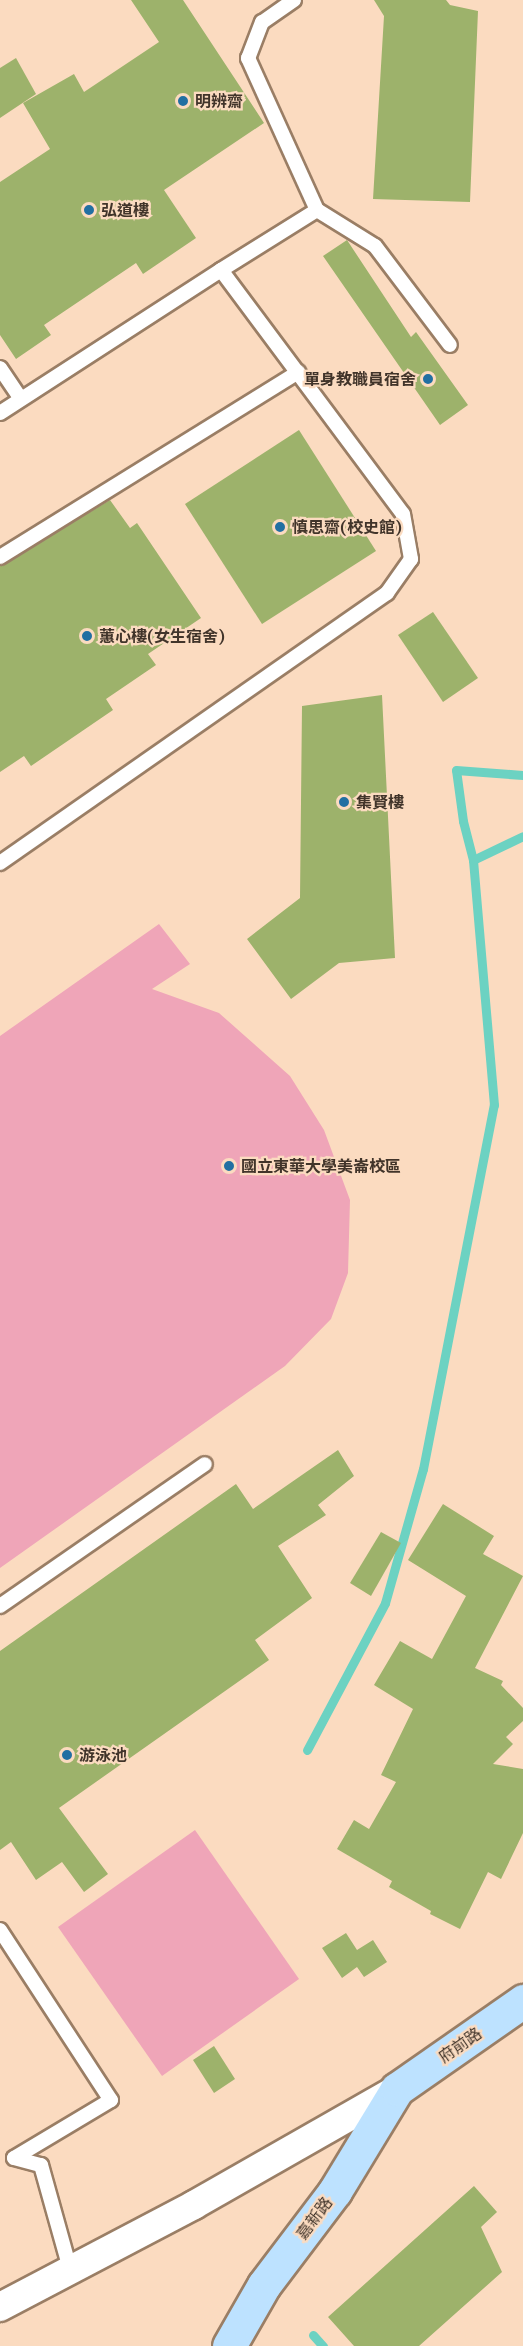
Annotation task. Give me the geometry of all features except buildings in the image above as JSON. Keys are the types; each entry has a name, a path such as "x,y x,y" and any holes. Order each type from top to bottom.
{"main road":[{"name":"府前路","path":"397,2089 523,2001"},
{"name":"嘉新路","path":"229,2346 264,2285 335,2191 397,2089"}],"street":[{"path":"0,2307 194,2205 397,2089"}],"lane":[{"path":"294,0 262,22 248,58 317,210 375,246 450,345"},
{"path":"0,413 317,210"},
{"path":"1,860 387,593 411,559 403,514 221,270"},
{"path":"0,368 21,399"},
{"path":"0,557 298,372"},
{"path":"0,1605 205,1464"},
{"path":"0,1930 111,2100 14,2158 41,2165 70,2269"}],"shaded area":[{"path":"159,924 190,964 152,989 219,1013 290,1076 324,1130 350,1200 348,1273 331,1319 285,1366 0,1568 0,1036"},
{"path":"195,1830 299,1979 162,2076 58,1927"}],"waterway":[{"path":"473,860 463,821 456,770 523,775"},
{"path":"307,1750 385,1603 423,1469 494,1105 473,860 523,836"},
{"path":"313,2335 323,2346"}],"place":[{"name":"明辨齋","path":"183,101"},
{"name":"弘道樓","path":"89,210"},
{"name":"單身教職員宿舍","path":"428,379"},
{"name":"慎思齋(校史館)","path":"280,527"},
{"name":"蕙心樓(女生宿舍)","path":"87,636"},
{"name":"集賢樓","path":"344,802"},
{"name":"國立東華大學美崙校區","path":"229,1166"},
{"name":"游泳池","path":"67,1755"}]}
